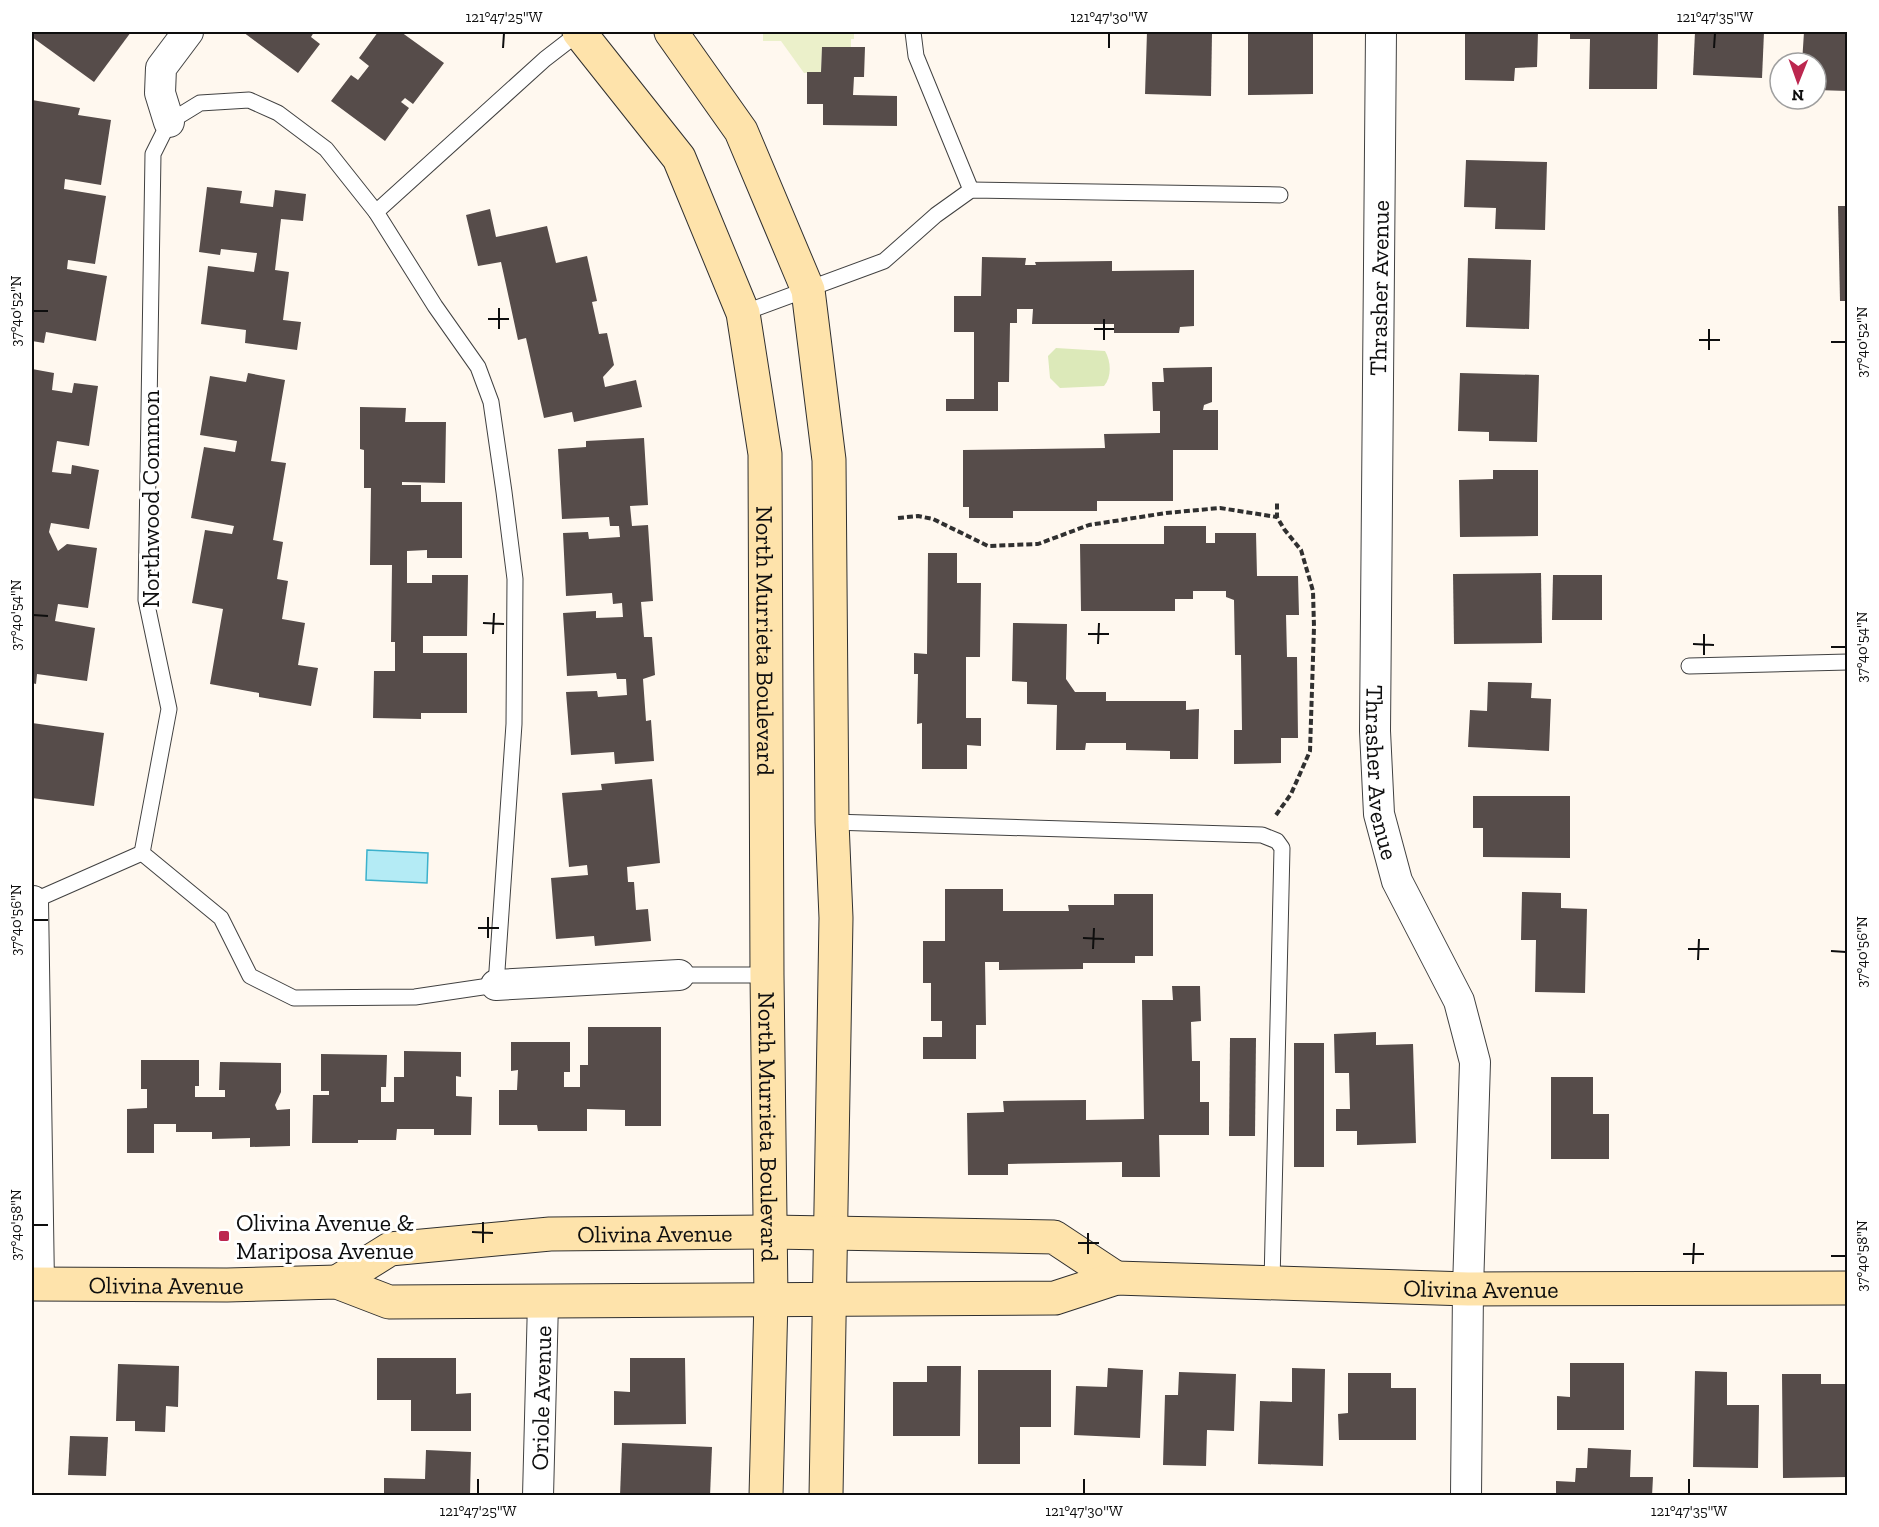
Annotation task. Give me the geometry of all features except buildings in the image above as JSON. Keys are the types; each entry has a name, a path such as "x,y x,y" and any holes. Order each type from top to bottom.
{"main road":[{"name":"North Murrieta Boulevard","path":"579,32 679,158 743,313 765,454 767,975 771,1232 766,1496"},
{"path":"671,32 741,131 808,290 829,460 832,822 836,918 826,1496"},
{"name":"Olivina Avenue","path":"337,1282 390,1249 550,1234 771,1232 1054,1237 1116,1278"},
{"name":"Olivina Avenue","path":"35,1284 227,1285 337,1282 389,1302 1054,1298 1116,1278 1468,1289 1848,1288"}],"street":[{"path":"169,122 160,93 160,68 188,32"},
{"name":"Thrasher Avenue","path":"1381,32 1375,719 1379,814 1397,881 1460,1001 1475,1062 1468,1289 1466,1496"},
{"path":"32,901 35,1284"},
{"path":"496,985 679,975"},
{"name":"Oriole Avenue","path":"538,1496 543,1302"}],"lane":[{"path":"376,212 545,59 579,32"},
{"path":"913,32 916,56 971,190"},
{"path":"32,901 142,853 221,918 250,976 294,998 416,997 496,985 514,724 515,579 491,402 478,367 435,306 376,212 326,149 278,113 249,100 200,103 169,122"},
{"name":"Northwood Common","path":"142,853 169,710 146,600 153,153 169,122"},
{"path":"743,313 884,261 936,215 971,190 1280,195"},
{"path":"1689,666 1848,662"},
{"path":"832,822 1262,835 1277,841 1282,848 1272,1283"},
{"path":"679,975 767,975"}],"path":[{"path":"1262,835 1291,794 1310,751 1313,704 1313,591 1301,550 1276,516 1277,502"},
{"path":"898,518 918,516 933,519 988,546 1038,544 1089,525 1166,513 1220,508 1276,516"}],"green space":[{"path":"763,32 854,32 854,39 851,39 851,47 822,47 821,72 804,73 781,41 763,41"},
{"path":"1056,348 1105,351 1110,369 1107,382 1104,386 1060,388 1050,378 1048,356"}],"water":[{"path":"367,850 428,853 427,883 366,880"}],"place":[{"name":"Olivina Avenue & Mariposa Avenue","path":"224,1236"}]}
